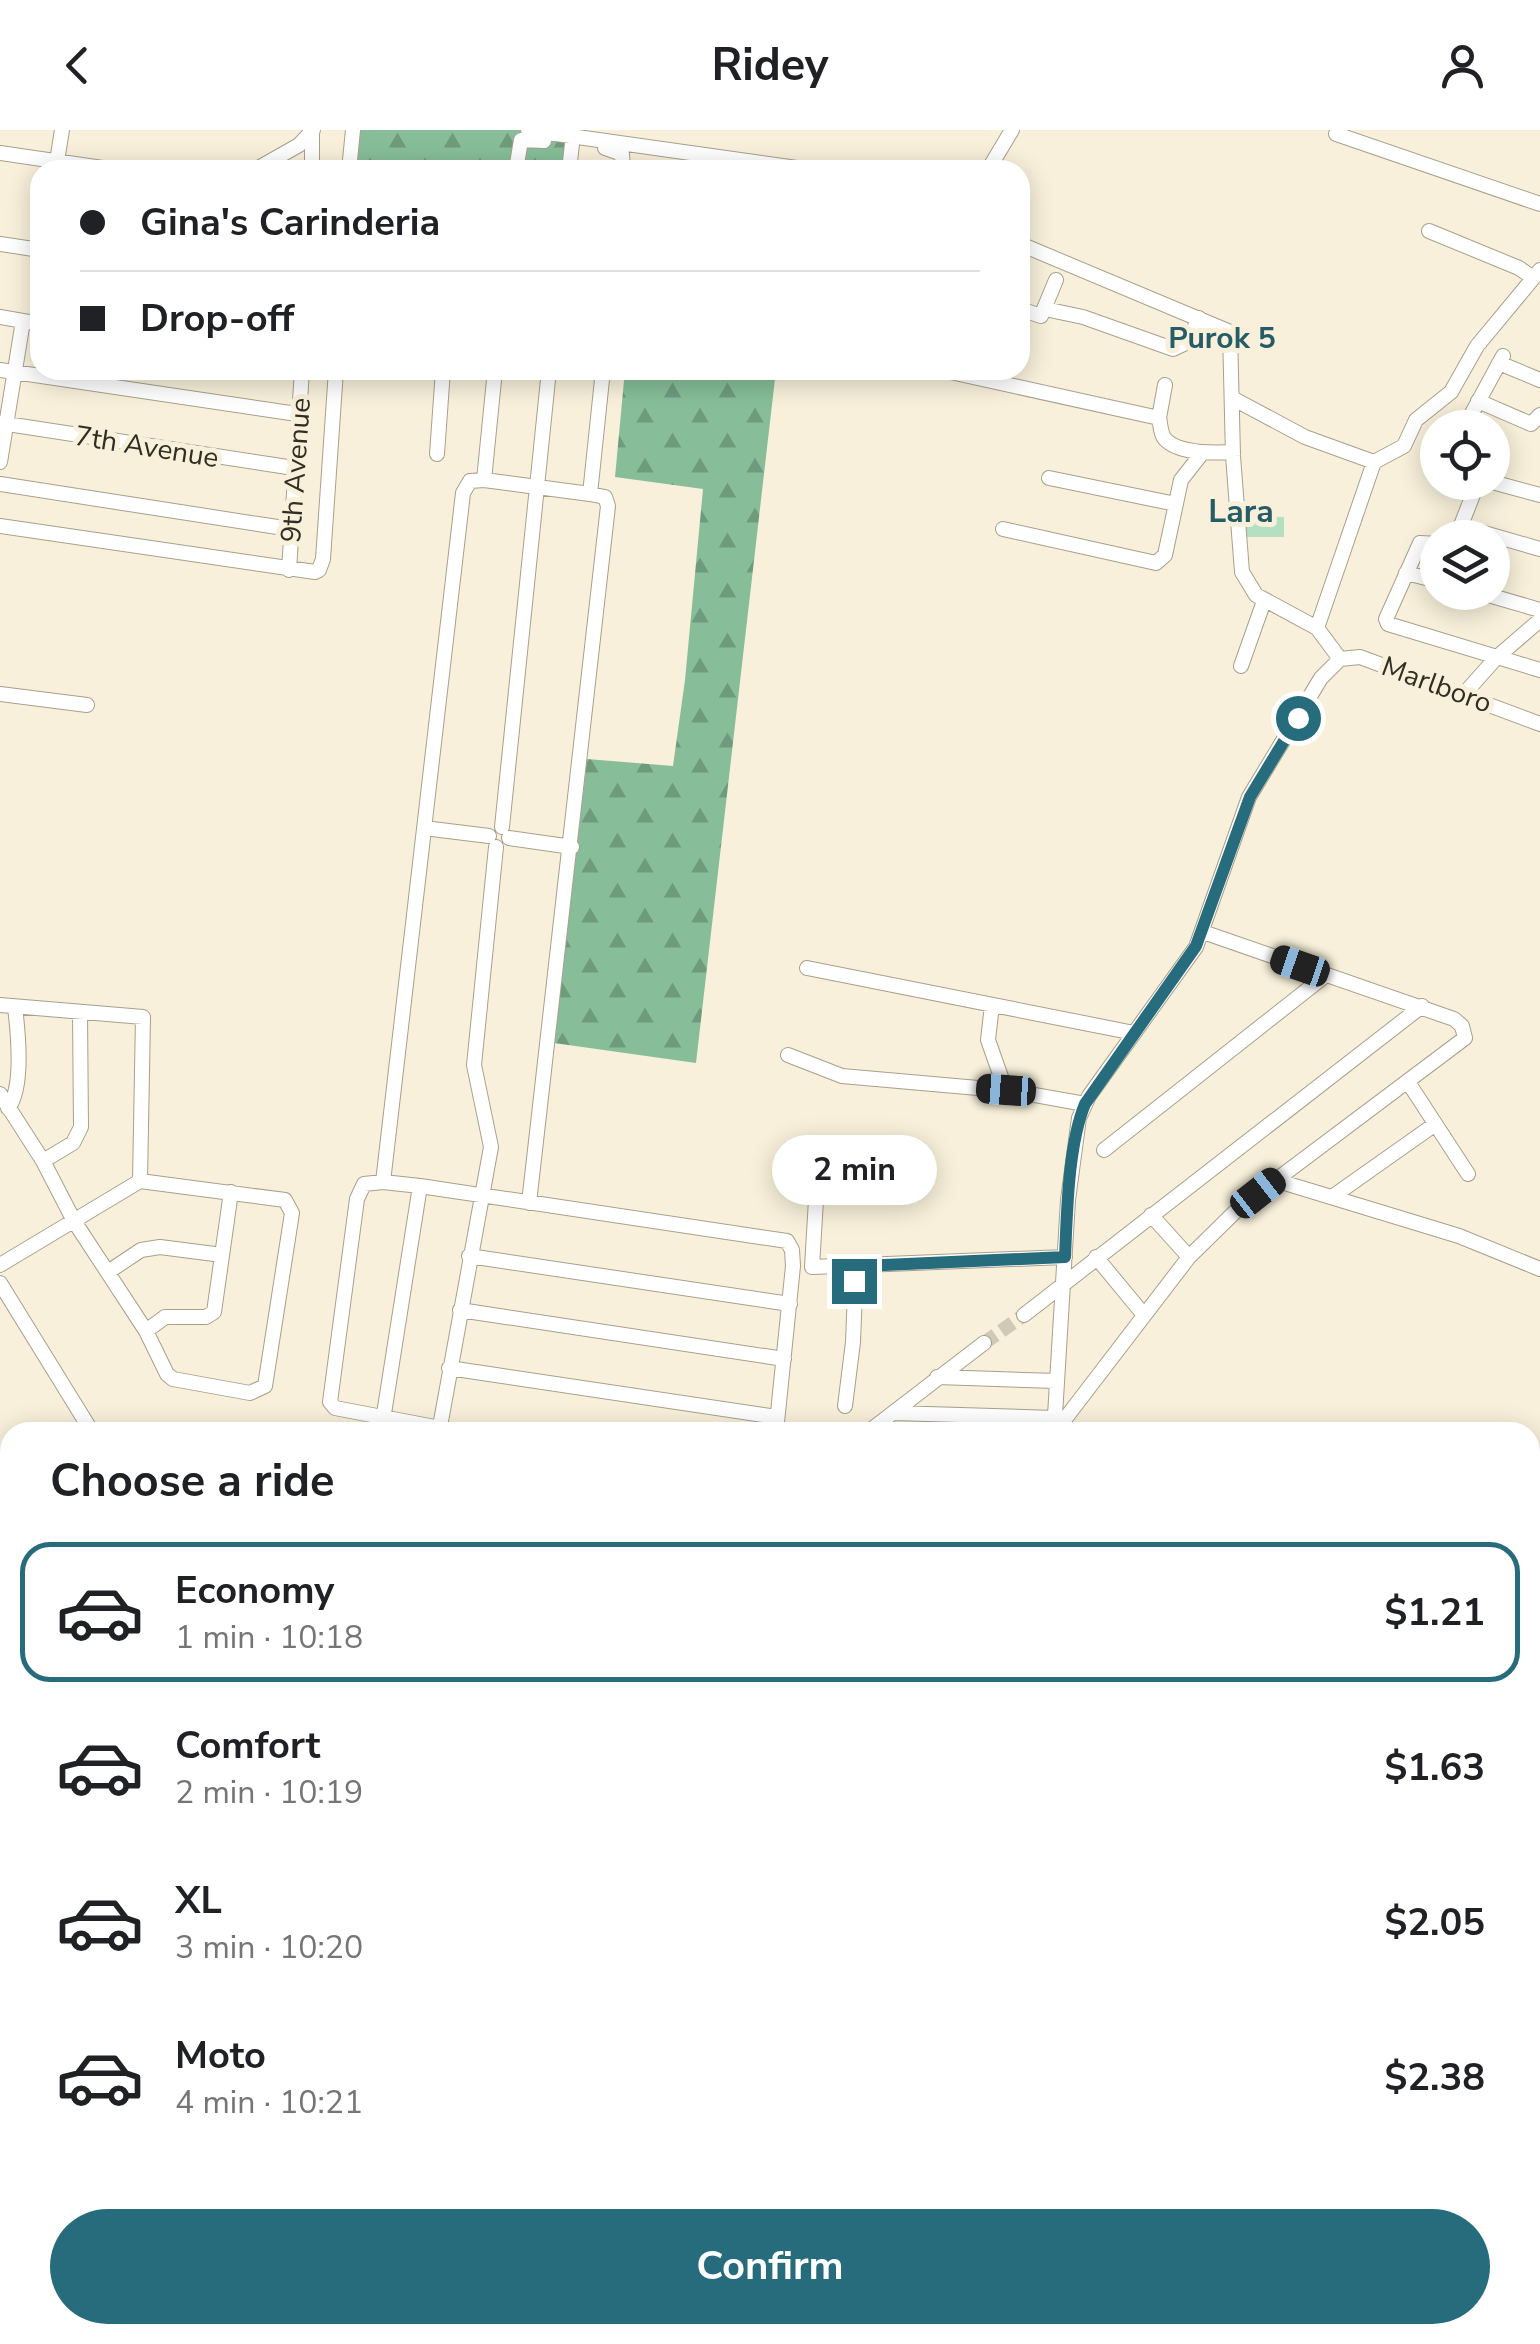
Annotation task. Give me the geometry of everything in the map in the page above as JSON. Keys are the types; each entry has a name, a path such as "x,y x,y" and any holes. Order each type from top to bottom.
{"street":[{"path":"0,153 58,160 62,130"},
{"path":"273,160 299,145 312,130"},
{"path":"312,130 312,160"},
{"path":"351,160 353,130"},
{"path":"528,130 740,160"},
{"path":"994,160 1012,130"},
{"path":"1336,134 1540,204"},
{"path":"518,160 521,140 616,150 622,160"},
{"path":"570,160 572,144"},
{"path":"1232,398 1305,437 1374,462 1400,450 1416,420 1451,392 1477,346 1536,274 1429,231"},
{"path":"0,244 30,248"},
{"path":"1030,248 1227,330 1232,336 1233,452 1240,561 1245,580 1264,601 1317,628 1340,659 1322,678 1250,797 1203,932 1189,957 1079,1118 1068,1200 1054,1422"},
{"path":"1030,312 1041,316 1056,280"},
{"path":"1045,308 1174,349 1188,342 1199,318"},
{"path":"0,316 30,322"},
{"path":"0,462 8,371 23,321"},
{"path":"1540,380 1501,360 1474,408 1531,424 1540,415"},
{"path":"69,380 298,414"},
{"name":"9th Avenue","path":"289,570 301,380"},
{"path":"0,526 315,572 322,565 335,380"},
{"path":"437,454 443,380"},
{"path":"484,480 494,380"},
{"path":"440,1422 491,1147 474,1065 549,380"},
{"path":"590,494 603,380"},
{"path":"987,380 1159,418"},
{"path":"1165,384 1159,418 1162,436 1168,442 1203,452 1233,452"},
{"name":"7th Avenue","path":"3,424 294,468"},
{"path":"1003,530 1156,563 1165,555 1181,480 1203,452"},
{"path":"1317,628 1374,462"},
{"path":"1049,478 1176,504"},
{"path":"382,1182 463,493 470,481 484,480 590,494 605,497 608,506 529,1203"},
{"path":"0,484 290,529"},
{"path":"1510,487 1540,495"},
{"path":"1420,543 1386,619 1388,624 1540,670"},
{"path":"1510,543 1540,549"},
{"path":"1406,572 1420,576"},
{"path":"1241,666 1264,601"},
{"path":"1510,601 1540,610"},
{"path":"1465,693 1496,658 1540,620"},
{"name":"Marlboro","path":"1340,659 1370,659 1540,724"},
{"path":"0,694 87,705"},
{"path":"424,828 572,847"},
{"path":"1059,1422 1190,1257 1240,1206 1465,1038 1462,1026 1454,1019 1422,1006 1203,932"},
{"path":"807,968 1134,1033"},
{"path":"1104,1150 1326,975"},
{"path":"992,1005 988,1040 1006,1090"},
{"path":"0,1265 74,1222 140,1181 286,1200 291,1206 265,1386 250,1393 167,1374 146,1331 74,1222 43,1161 4,1101 16,1092 7,1006 140,1015 140,1181"},
{"path":"1024,1315 1422,1006"},
{"path":"43,1161 73,1143 81,1127 80,1012"},
{"path":"788,1054 842,1076 1006,1090 1085,1104"},
{"path":"1408,1082 1468,1174"},
{"path":"1332,1197 1434,1125"},
{"path":"1275,1180 1459,1236 1540,1269"},
{"path":"392,1422 335,1408 330,1395 357,1199 364,1184 382,1182 788,1242 792,1250 790,1304 777,1422"},
{"path":"817,1183 812,1267 1065,1257"},
{"path":"382,1420 420,1186"},
{"path":"146,1331 165,1317 212,1316 231,1192"},
{"path":"1151,1215 1190,1257"},
{"path":"108,1272 140,1250 160,1247 222,1255"},
{"path":"469,1256 790,1304"},
{"path":"1096,1257 1144,1315"},
{"path":"844,1406 853,1342 856,1266"},
{"path":"0,1283 86,1422"},
{"path":"460,1310 784,1359"},
{"path":"882,1422 984,1343"},
{"path":"449,1368 760,1422"},
{"path":"937,1377 1056,1381"},
{"path":"894,1413 990,1422"}],"green space":[{"path":"356,130 569,130 565,160 354,160"},
{"path":"624,380 775,380 696,1063 554,1043 587,759 673,766 685,680 703,489 615,477"},
{"path":"1243,516 1284,517 1284,537 1243,537"}],"tunnel":[{"path":"984,1343 1024,1315"}],"district":[{"name":"Purok 5","path":"1222,338"},
{"name":"Lara","path":"1241,511"}],"route":[{"path":"854,1281 856,1266 1065,1257 1068,1200 1079,1118 1085,1104 1196,946 1250,797 1298,718"}]}
